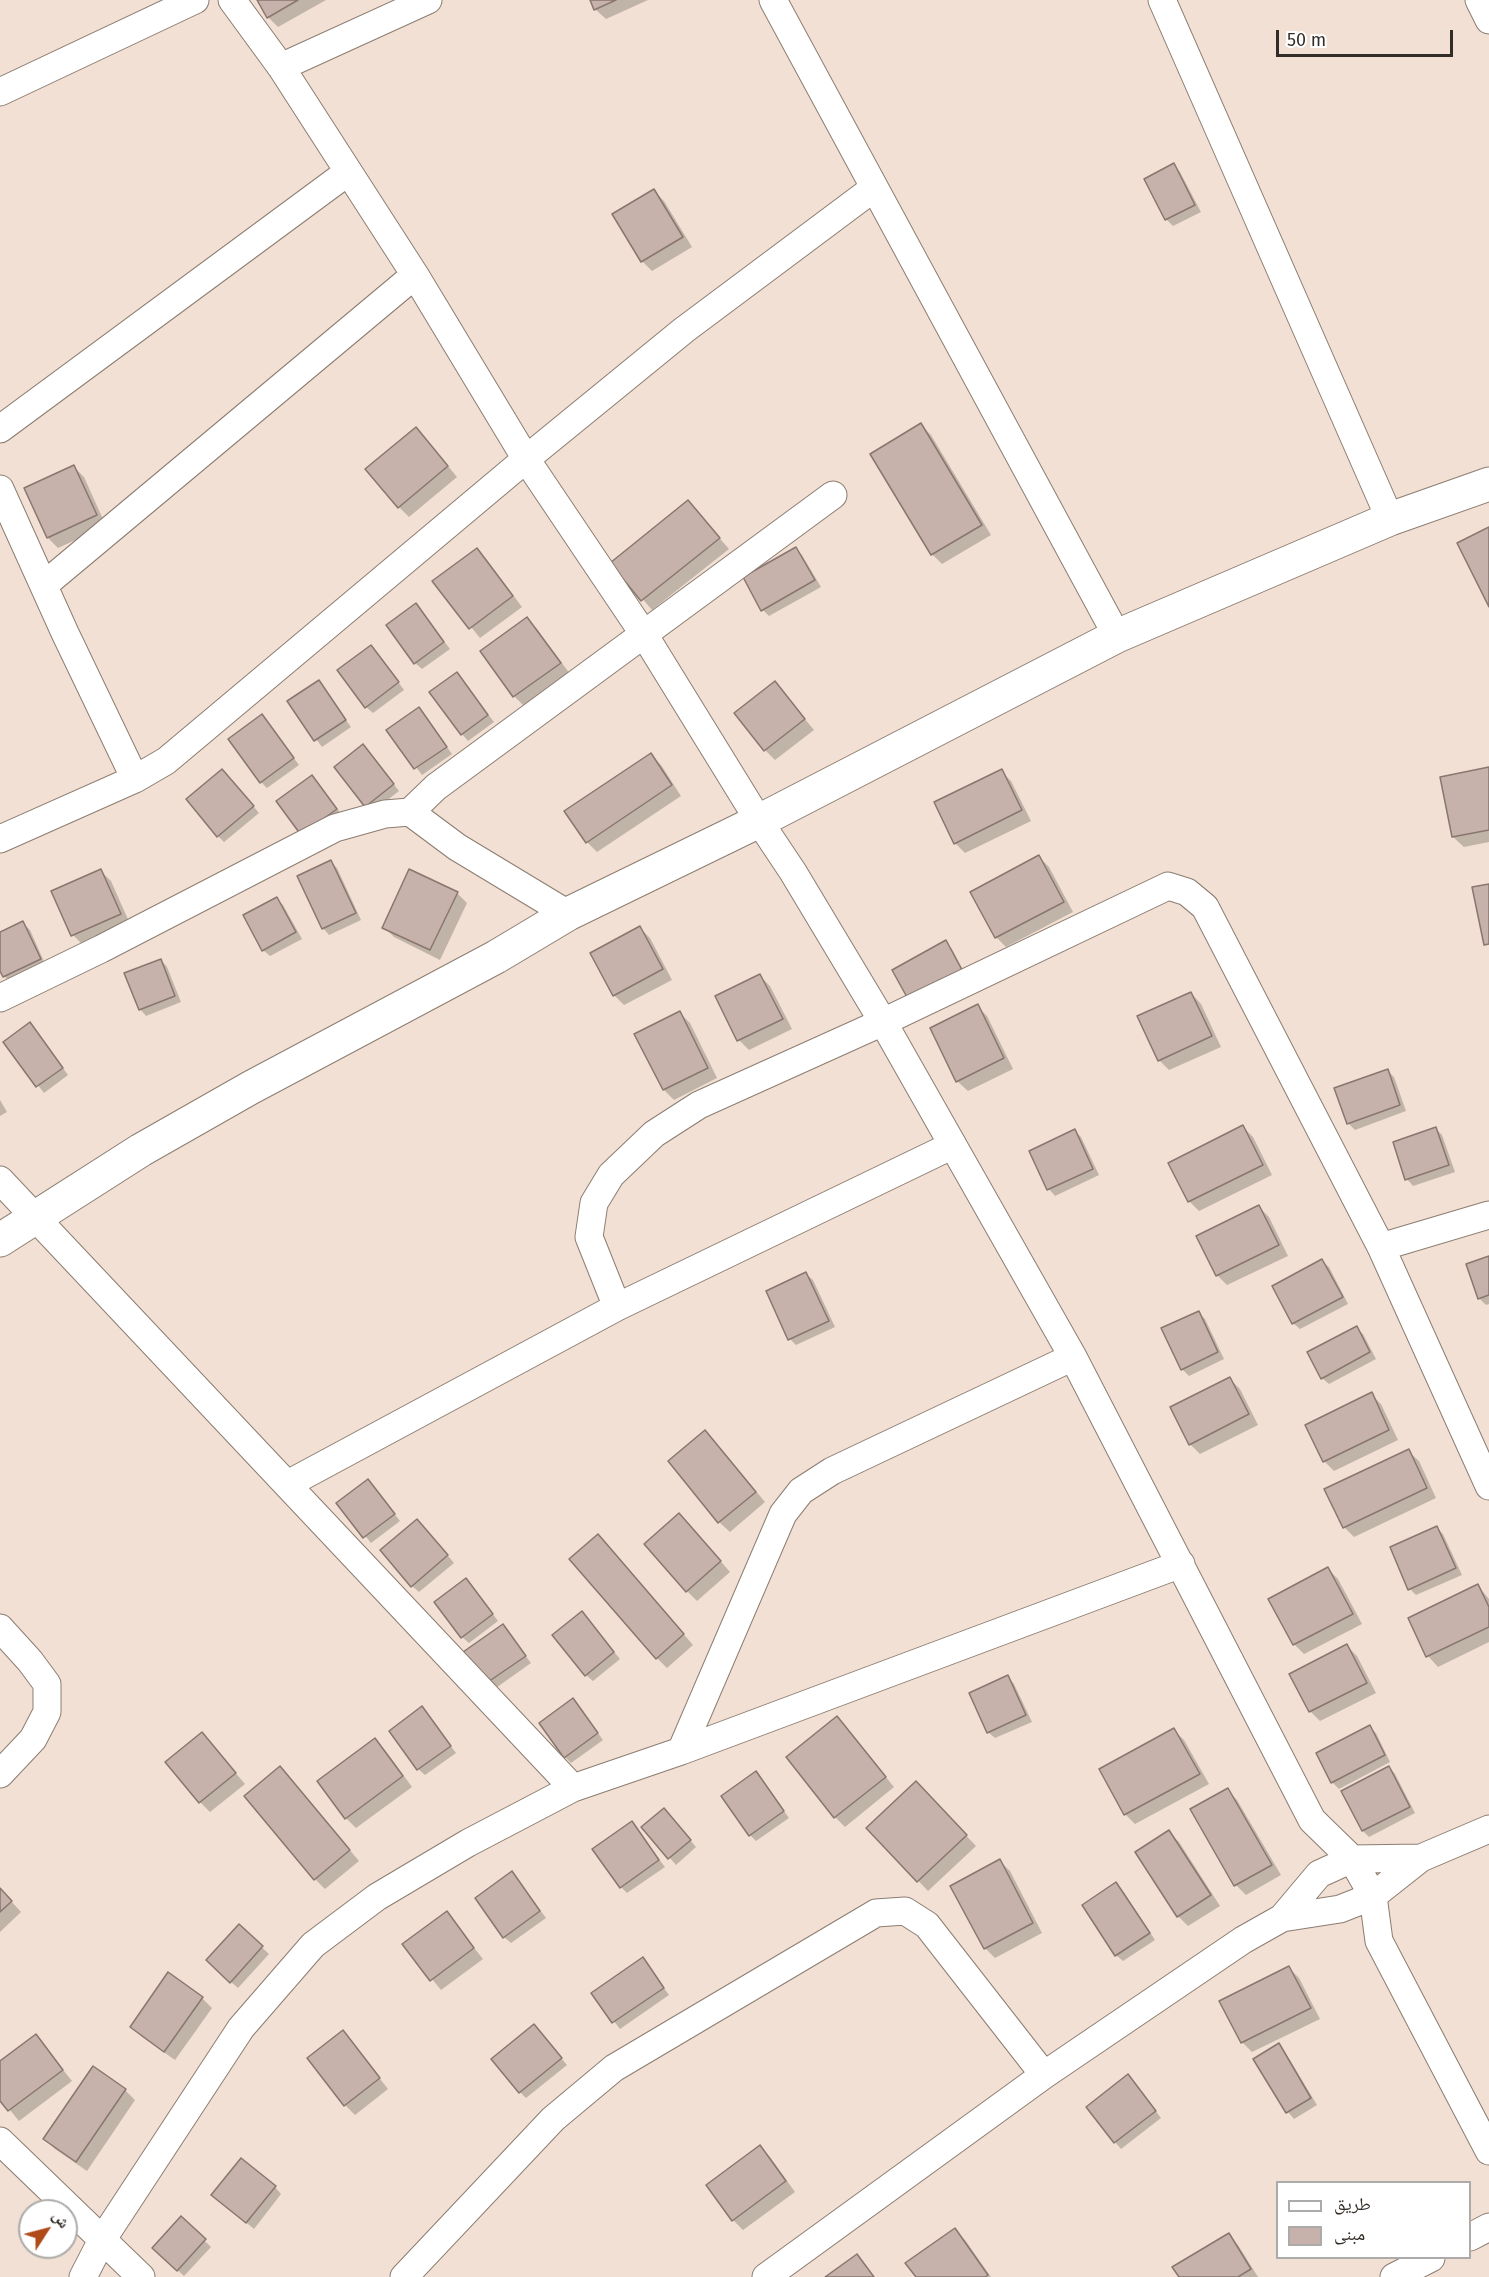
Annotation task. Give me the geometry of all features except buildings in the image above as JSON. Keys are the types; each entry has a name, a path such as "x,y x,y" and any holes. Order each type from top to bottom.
{"main road":[{"path":"0,1240 141,1150 250,1088 496,957 568,914 759,821 1117,636 1390,519 1489,484"}],"street":[{"path":"0,92 195,0"},
{"path":"232,0 281,67 415,275 526,459 645,636 793,872 883,1022 1073,1357 1312,1820 1352,1858 1373,1896 1379,1941 1489,2151"},
{"path":"281,67 428,0"},
{"path":"773,0 1117,636"},
{"path":"1162,0 1390,519"},
{"path":"1479,0 1489,20"},
{"path":"0,429 348,171"},
{"path":"0,839 135,779 166,761 526,459 684,330 874,188"},
{"path":"44,585 415,275"},
{"path":"0,489 135,779"},
{"path":"0,998 101,950 335,828 385,814 410,812 436,787 645,636 833,495"},
{"path":"410,812 457,847 568,914"},
{"path":"617,1307 589,1237 594,1203 611,1175 654,1134 699,1105 883,1022 1168,886 1187,892 1205,907 1381,1247 1489,1486"},
{"path":"288,1484 617,1307 953,1145"},
{"path":"0,1180 573,1788"},
{"path":"1381,1247 1489,1215"},
{"path":"681,1751 783,1514 801,1491 832,1471 1073,1357"},
{"path":"83,2277 102,2240 241,2028 313,1945 377,1897 468,1843 573,1788 681,1751 1181,1564"},
{"path":"0,1628 47,1684 46,1712 33,1738 0,1774"},
{"path":"1312,1820 1319,1874 1340,1909 1379,1941"},
{"path":"1282,1918 1340,1909 1373,1896 1421,1858 1489,1829"},
{"path":"766,2277 1044,2075 1244,1940 1282,1918 1319,1874 1352,1858 1421,1858"},
{"path":"404,2277 553,2119 614,2068 876,1913 905,1911 927,1925 1044,2075"},
{"path":"0,2141 141,2277"},
{"path":"1471,2236 1489,2227"},
{"path":"1394,2277 1429,2259"}]}
